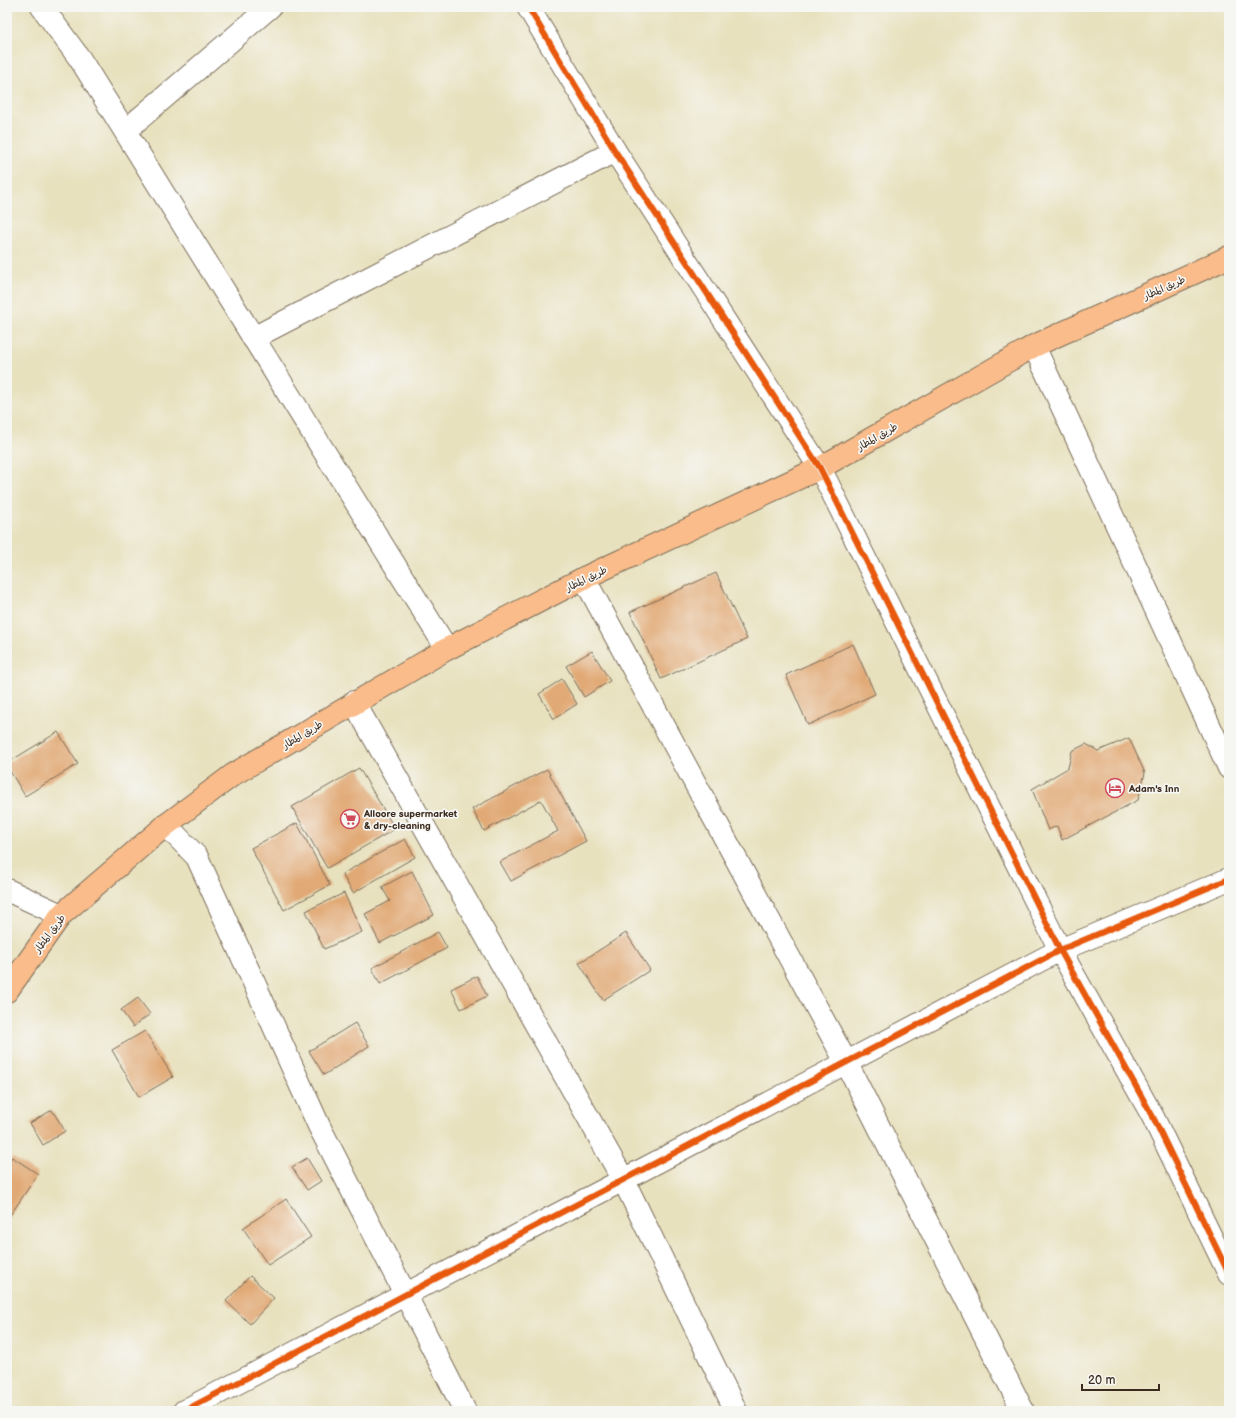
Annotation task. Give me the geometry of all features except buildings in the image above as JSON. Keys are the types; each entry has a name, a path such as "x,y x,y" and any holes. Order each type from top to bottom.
{"main road":[{"name":"طريق المطار","path":"7,991 61,915 166,825 234,774 354,702 447,649 584,578 820,468 1034,346 1229,257"}],"street":[{"path":"42,7 80,59 447,649"},
{"path":"125,131 270,7"},
{"path":"528,7 615,151 820,468 1060,950 1153,1117 1229,1274"},
{"path":"253,338 615,151"},
{"path":"1034,346 1229,768"},
{"path":"584,578 846,1062 1023,1411"},
{"path":"354,702 623,1180 736,1411"},
{"path":"166,825 197,857 319,1126 465,1411"},
{"path":"184,1411 1060,950 1229,879"},
{"path":"7,890 61,915"}],"cycle path":[{"path":"528,7 615,151 820,468 1060,950 1153,1117 1229,1274"},
{"path":"184,1411 1060,950 1229,879"}],"place":[{"name":"Adam's Inn","path":"1115,788"},
{"name":"Alloore supermarket & dry-cleaning","path":"350,819"}]}
